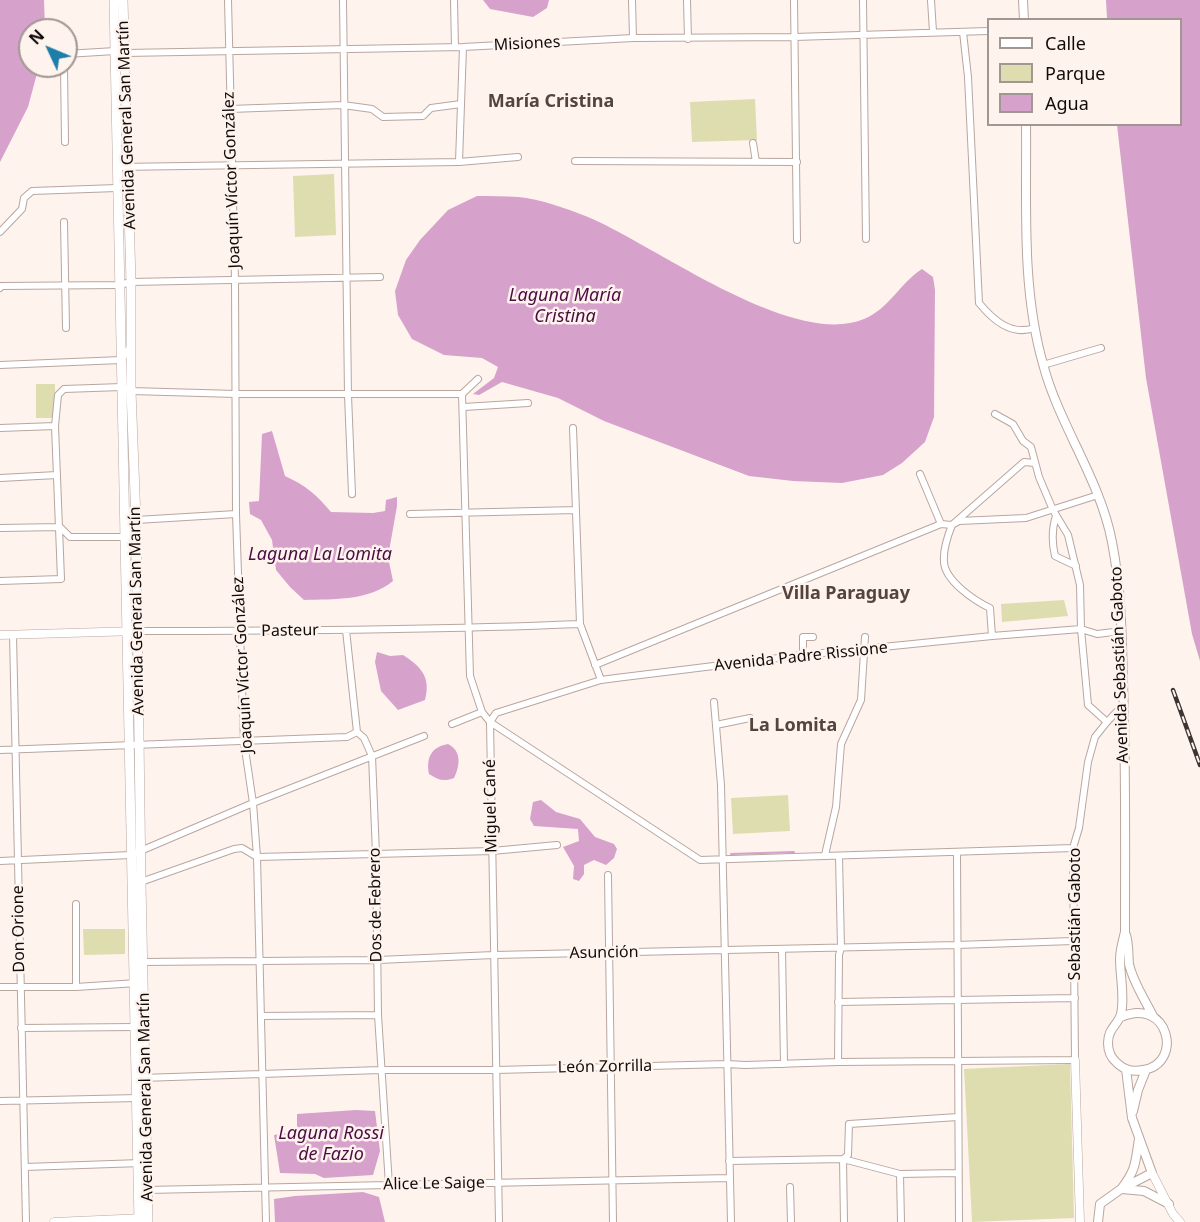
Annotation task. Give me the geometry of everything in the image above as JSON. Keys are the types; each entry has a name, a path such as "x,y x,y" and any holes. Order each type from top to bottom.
{"main road":[{"name":"Avenida General San Martín","path":"114,0 119,52 122,167 131,282 131,391 137,631 131,855 136,883 139,962 144,1220"},
{"name":"Avenida General San Martín","path":"119,52 123,0"},
{"path":"1023,0 1024,18"},
{"name":"Avenida Sebastián Gaboto","path":"1026,126 1028,266 1034,328 1051,390 1098,495 1112,539 1120,591 1124,705 1125,932 1120,957 1123,994 1121,1017 1108,1034 1108,1045 1117,1064 1126,1069"},
{"name":"Avenida General San Martín","path":"122,167 117,188 127,631 141,850 136,883"},
{"name":"Avenida Sebastián Gaboto","path":"1125,932 1129,947 1129,964 1137,985 1153,1016 1163,1026 1167,1042 1161,1059 1155,1066 1146,1070 1138,1090 1132,1118"},
{"name":"Avenida General San Martín","path":"139,983 135,1027 140,1078"},
{"path":"1121,1017 1131,1012 1143,1012 1153,1016"},
{"path":"1098,1222 1101,1204 1121,1189 1152,1173 1132,1118 1126,1069 1146,1070"},
{"path":"1121,1189 1132,1175 1136,1165 1139,1138"},
{"path":"1121,1189 1144,1191 1169,1204"}],"street":[{"name":"Joaquín Víctor González","path":"228,0 235,280 236,514 244,742 253,803 257,857 266,1222"},
{"path":"343,0 348,395 352,494"},
{"path":"454,0 454,47"},
{"path":"633,0 633,38"},
{"path":"687,0 688,39"},
{"path":"794,0 797,240"},
{"path":"864,0 866,239"},
{"path":"931,0 933,32"},
{"name":"Misiones","path":"78,54 345,50 463,47 633,38 794,38 987,31"},
{"path":"963,32 968,77 979,303 990,317 1017,331 1034,328"},
{"path":"459,162 463,47"},
{"path":"64,78 65,142"},
{"path":"230,108 343,105 372,109 383,117 423,116 431,108 461,104"},
{"path":"753,143 756,162"},
{"path":"122,167 459,162 518,157"},
{"path":"575,161 796,162"},
{"path":"0,232 22,209 24,198 32,190 117,188"},
{"path":"64,222 66,328"},
{"path":"0,288 1,286 66,284 119,285 131,282 380,277"},
{"path":"0,365 121,360 131,345"},
{"path":"1043,365 1101,348"},
{"path":"0,581 61,579 55,426 58,395 64,388 122,387 131,391 236,394 462,394 478,379"},
{"path":"462,394 470,676 482,712 490,722 700,860 1073,848"},
{"path":"464,407 528,404"},
{"path":"995,414 1013,424 1023,441 1031,447 1039,477 1054,513 1068,535 1080,585 1081,629 1088,705 1107,722"},
{"path":"0,428 55,426"},
{"path":"573,428 580,624 601,680"},
{"path":"992,636 990,608 975,601 950,578 944,563 948,535 952,525 1024,462 1035,463"},
{"path":"920,474 941,524"},
{"path":"0,478 57,476"},
{"path":"595,665 941,524 1026,518 1054,513 1098,495"},
{"path":"410,514 576,510"},
{"path":"1054,513 1053,548 1055,556 1076,566"},
{"path":"0,528 60,527 70,537 125,537 136,520 236,514"},
{"name":"Pasteur","path":"0,636 127,631 240,632 580,624"},
{"name":"Avenida Padre Rissione","path":"490,722 496,712 601,680 803,655 992,636 1081,629 1097,634 1122,632"},
{"name":"Dos de Febrero","path":"346,630 357,732 364,738 372,756 380,1070 389,1185"},
{"name":"Don Orione","path":"14,635 26,1222"},
{"path":"803,655 803,638 813,637"},
{"path":"825,855 837,807 841,744 861,700 866,637"},
{"path":"714,702 721,785 730,1222"},
{"name":"Sebastián Gaboto","path":"1075,1060 1073,848 1079,828 1090,754 1095,737 1124,705"},
{"path":"452,724 482,712"},
{"path":"716,725 750,718"},
{"name":"Miguel Cané","path":"490,722 499,1222"},
{"path":"0,750 348,737 357,732"},
{"path":"0,861 131,855 253,803 424,736"},
{"path":"136,883 234,849 243,848 257,857 492,851 557,845"},
{"path":"957,853 959,1222"},
{"path":"838,1062 839,955 841,948 840,856"},
{"path":"608,875 613,1222"},
{"path":"75,987 76,904"},
{"name":"Asunción","path":"139,962 378,960 494,955 1074,941"},
{"path":"782,949 784,1064"},
{"path":"0,987 75,987 139,983"},
{"path":"838,1002 1075,998"},
{"path":"261,1016 378,1016"},
{"path":"21,1028 135,1027"},
{"path":"1075,1060 1080,1222"},
{"name":"León Zorrilla","path":"140,1078 380,1070 1075,1060"},
{"path":"0,1101 140,1098"},
{"path":"843,1159 848,1155 849,1124 958,1117"},
{"path":"729,1161 843,1159 900,1174 958,1173"},
{"path":"843,1159 844,1222"},
{"path":"25,1167 143,1163"},
{"path":"1152,1173 1173,1214 1180,1222"},
{"path":"900,1174 901,1222"},
{"name":"Alice Le Saige","path":"143,1190 730,1178"},
{"path":"790,1187 791,1222"},
{"path":"54,1222 144,1220"}],"green space":[{"path":"755,99 757,140 692,142 690,102"},
{"path":"334,174 336,235 295,237 293,176"},
{"path":"36,384 55,384 55,418 36,418"},
{"path":"1064,600 1068,616 1002,622 1001,604"},
{"path":"788,795 790,831 733,834 731,798"},
{"path":"83,929 125,929 125,954 84,955"},
{"path":"1070,1064 1074,1218 972,1222 964,1069"}],"water":[{"path":"0,0 44,0 45,18 18,18 18,78 36,78 28,107 0,162"},
{"path":"483,0 549,0 547,8 533,17 490,9"},
{"path":"1106,0 1200,0 1200,661 1192,634 1146,378 1117,126 1182,126 1182,18 1107,18"},
{"name":"Laguna María Cristina","path":"477,196 527,198 588,217 724,290 800,320 834,324 864,319 881,309 907,281 922,269 933,277 935,290 934,417 925,442 902,463 883,475 842,483 793,481 749,476 604,421 558,398 502,382 479,395 473,394 494,378 498,367 482,358 444,355 412,339 398,315 395,291 406,260 420,240 448,210"},
{"name":"Laguna La Lomita","path":"272,431 285,476 310,491 331,512 385,511 386,500 397,497 388,557 393,581 384,588 351,598 304,600 276,570 272,540 261,520 250,514 249,502 259,501 262,434"},
{"path":"377,652 390,656 403,655 420,669 427,685 425,700 398,710 381,691 375,662"},
{"path":"448,744 458,755 458,769 454,778 441,780 429,774 428,763 431,754 437,748"},
{"path":"541,800 556,812 580,819 595,837 614,844 617,849 614,858 606,865 594,860 584,865 584,874 579,881 573,879 574,866 563,847 579,841 578,829 534,826 530,819 533,802"},
{"name":"Laguna Rossi de Fazio","path":"375,1111 380,1151 373,1175 324,1178 315,1174 280,1173 274,1135 297,1131 297,1114"},
{"name":"Laguna Rossi de Fazio","path":"363,1192 379,1197 385,1222 275,1222 274,1199"}],"waterway":[{"path":"731,854 794,852"}],"railway":[{"path":"1173,690 1200,765"}],"district":[{"name":"María Cristina","path":"551,102"},
{"name":"Villa Paraguay","path":"846,594"},
{"name":"La Lomita","path":"793,726"}]}
